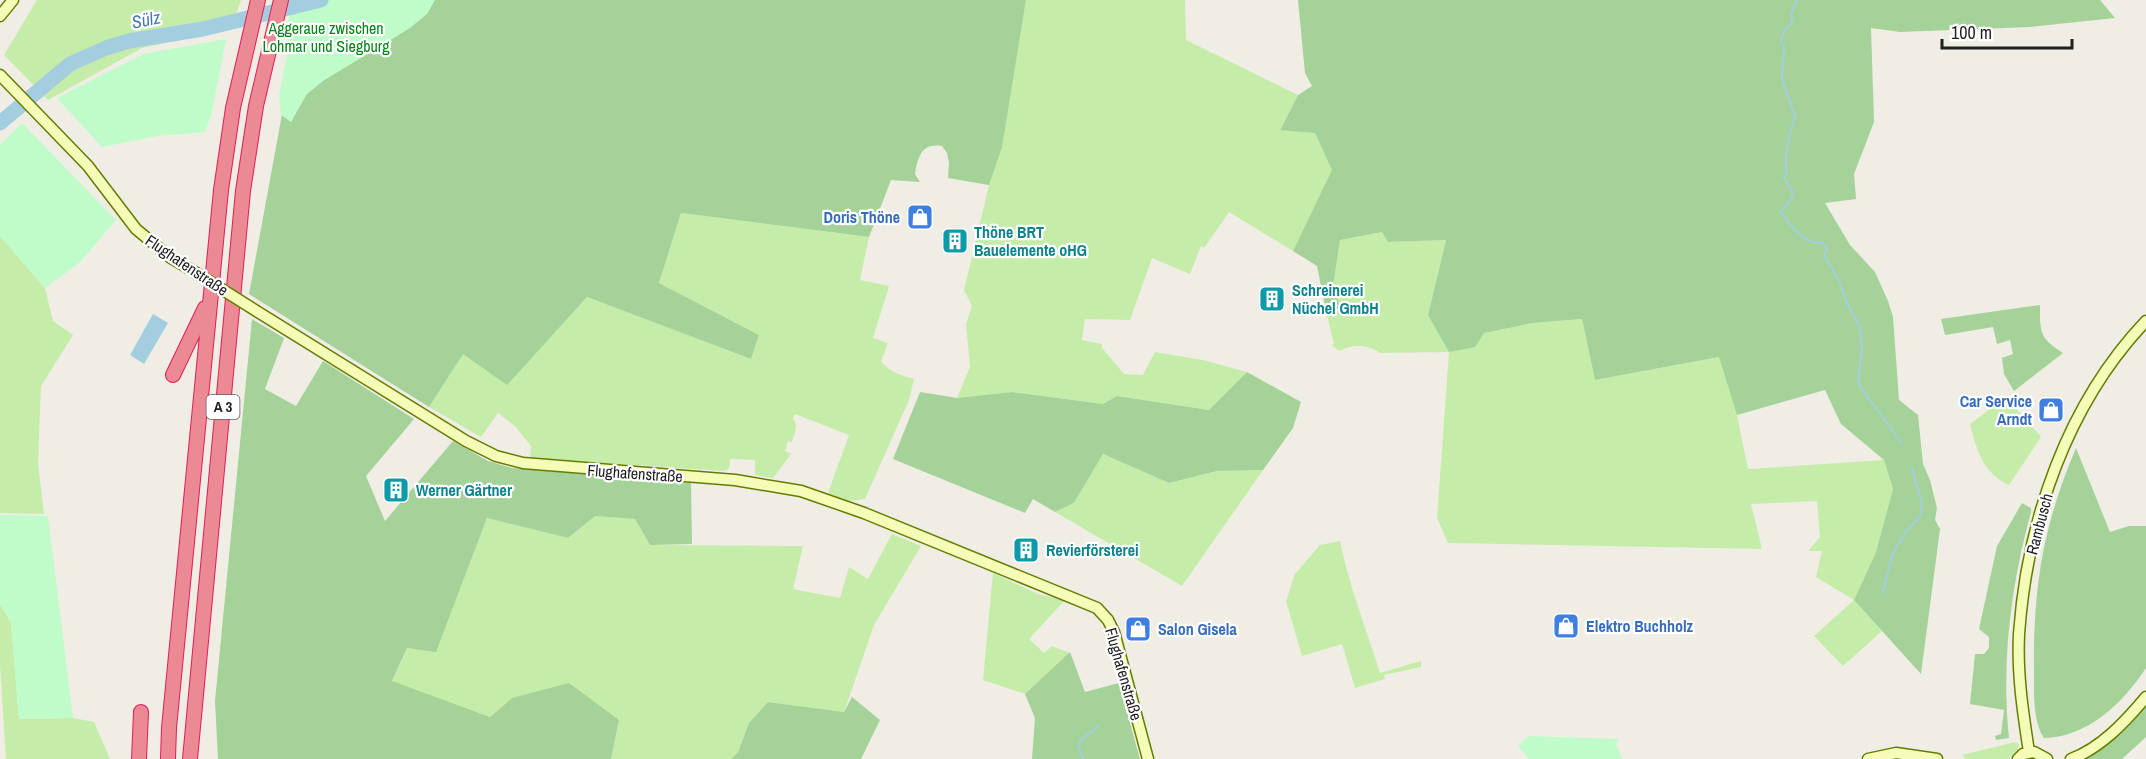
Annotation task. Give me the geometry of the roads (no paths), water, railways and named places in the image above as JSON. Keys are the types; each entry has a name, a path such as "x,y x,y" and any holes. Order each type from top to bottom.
{"highway":[{"name":"A 3","path":"168,759 221,190 243,58 258,0"},
{"name":"A 3","path":"190,759 243,191 266,57 281,0"},
{"path":"174,375 210,298"},
{"path":"139,759 141,712"}],"main road":[{"path":"0,16 13,0"},
{"name":"Flughafenstraße","path":"2,80 17,91 88,166 136,229 171,258 465,441 496,456 523,463 735,480 801,491 864,513 1097,608 1108,620 1114,632 1148,759"},
{"name":"Rambusch","path":"2029,752 2020,690 2019,635 2032,543 2055,471 2082,411 2109,368 2146,321"},
{"path":"2071,759 2094,747 2133,713 2146,697"},
{"path":"2018,759 2029,752 2039,753 2047,759"},
{"path":"1868,759 1896,753 1937,759"}],"water":[{"path":"153,314 168,323 144,364 130,355"}],"waterway":[{"name":"Sülz","path":"0,123 70,64 106,48 129,41 203,29 321,0"},
{"path":"1797,0 1791,13 1792,23 1784,31 1781,41 1784,45 1782,80 1795,116 1786,153 1787,174 1783,176 1793,196 1781,212 1803,237 1809,241 1822,242 1827,248 1824,256 1839,280 1847,304 1860,327 1862,347 1858,384 1902,443"},
{"path":"1883,592 1892,555 1905,533 1920,516 1922,503 1912,468"},
{"path":"1083,759 1078,744 1099,726"}],"place":[{"name":"Doris Thöne","path":"920,217"},
{"name":"Thöne BRT Bauelemente oHG","path":"955,241"},
{"name":"Schreinerei Nüchel GmbH","path":"1272,299"},
{"name":"Car Service Arndt","path":"2051,410"},
{"name":"Werner Gärtner","path":"396,490"},
{"name":"Revierförsterei","path":"1026,550"},
{"name":"Elektro Buchholz","path":"1566,626"},
{"name":"Salon Gisela","path":"1138,629"}],"park label":[{"name":"Aggeraue zwischen Lohmar und Siegburg","path":"326,37"}]}
